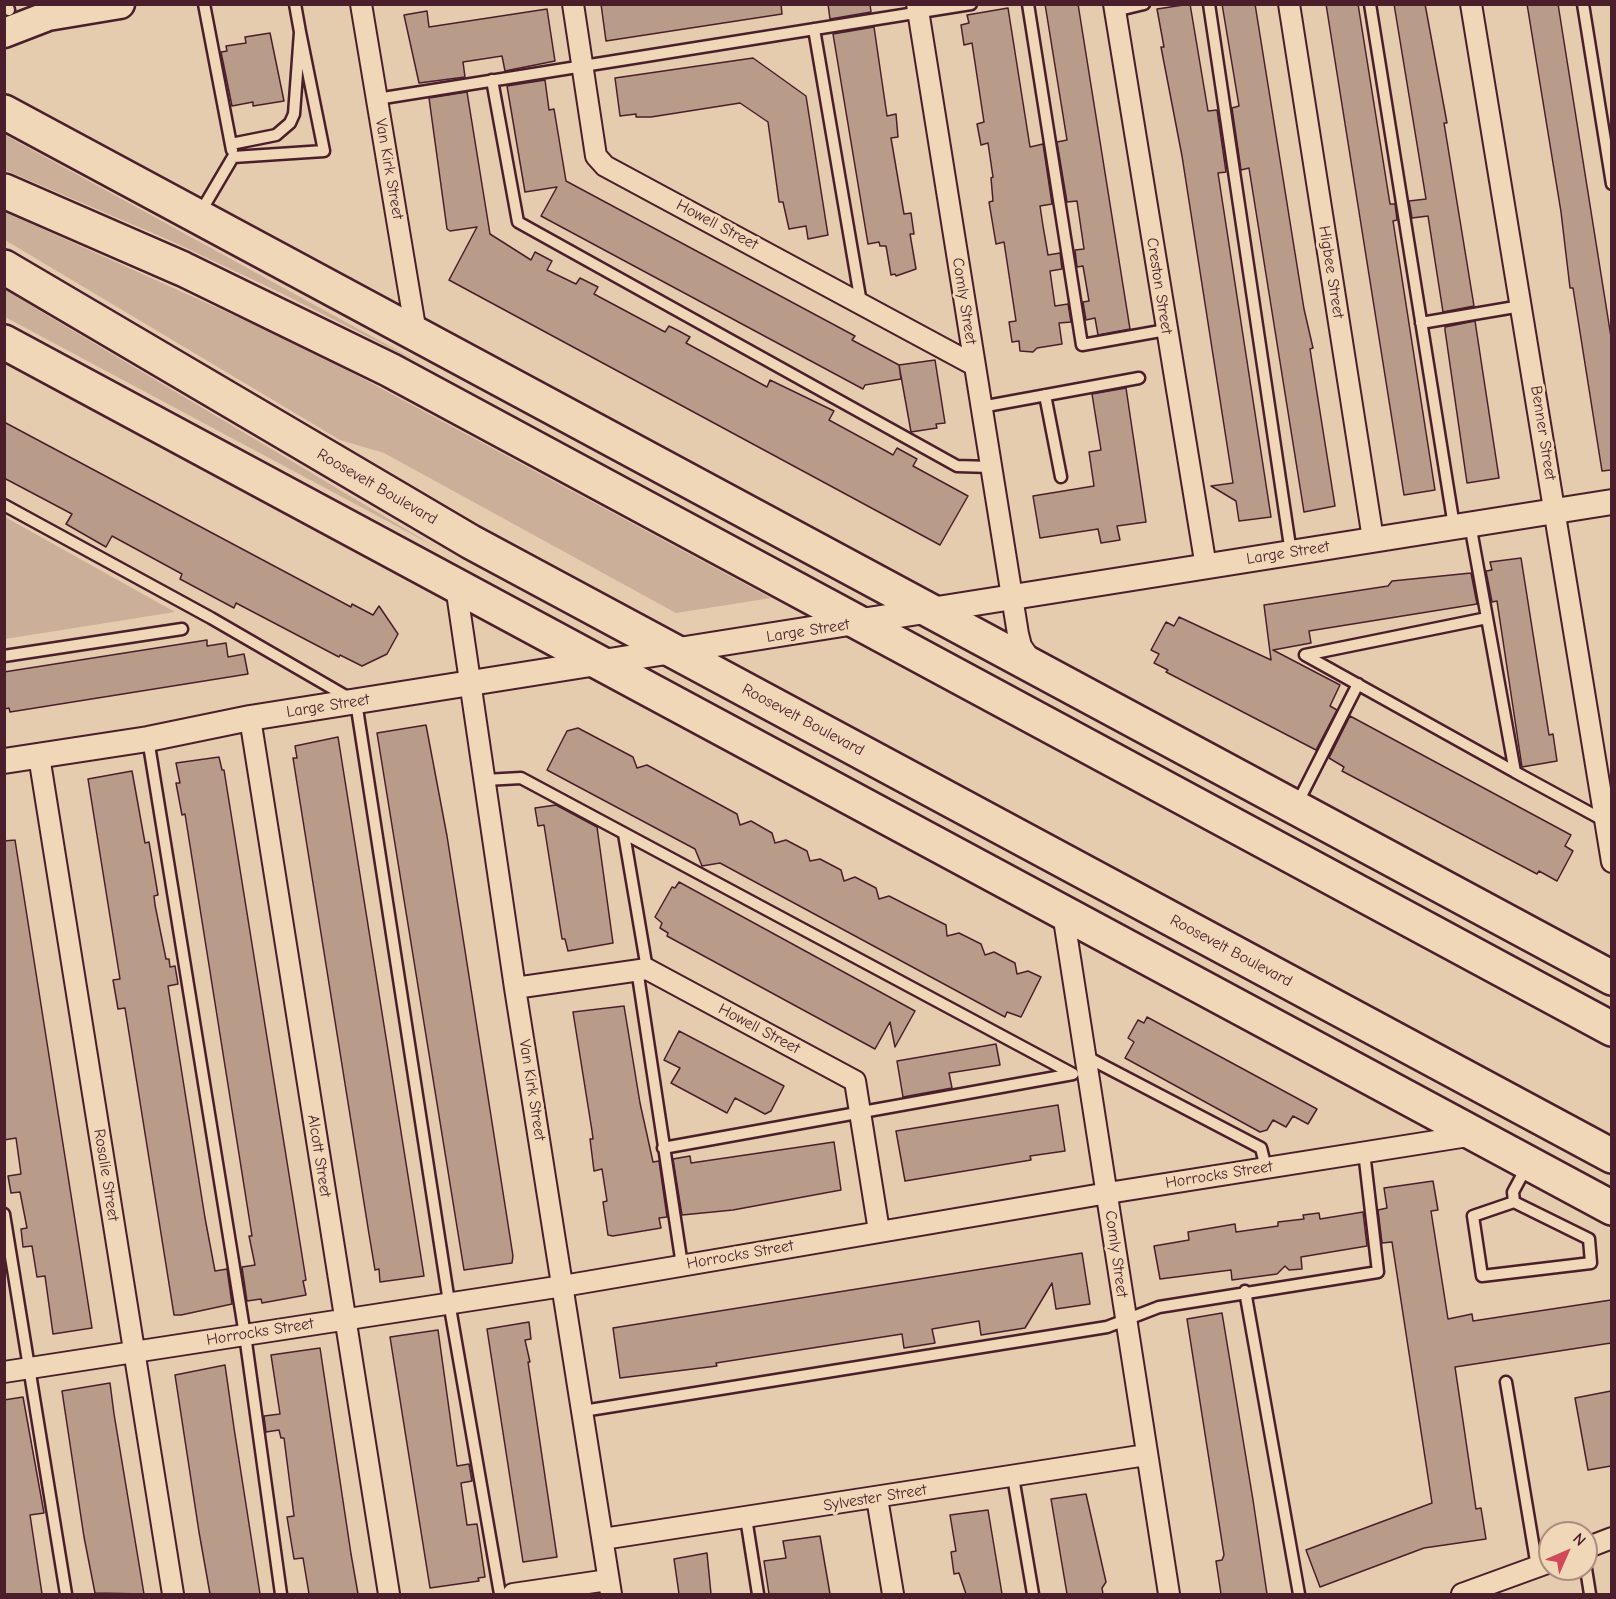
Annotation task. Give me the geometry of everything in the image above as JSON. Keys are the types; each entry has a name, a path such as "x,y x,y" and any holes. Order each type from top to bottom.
{"highway":[{"path":"4,112 1611,978"},
{"path":"4,191 183,269 390,370 1611,1029"},
{"name":"Roosevelt Boulevard","path":"4,267 403,503 1611,1156"},
{"path":"4,342 1611,1208"},
{"path":"1305,812 1487,962"},
{"path":"1427,1057 1611,1195"}],"main road":[{"path":"6,14 48,16 105,6"}],"street":[{"name":"Van Kirk Street","path":"361,4 416,333"},
{"name":"Howell Street","path":"573,4 596,156 605,166 974,365"},
{"name":"Higbee Street","path":"1289,4 1373,540"},
{"name":"Benner Street","path":"1471,4 1611,862"},
{"name":"Comly Street","path":"918,8 1012,598 1021,646 1037,668"},
{"name":"Creston Street","path":"1115,8 1206,567"},
{"name":"Large Street","path":"4,761 148,739 250,718 1611,502"},
{"name":"Van Kirk Street","path":"456,586 515,988 609,1587"},
{"name":"Alcott Street","path":"250,718 389,1594"},
{"name":"Rosalie Street","path":"39,756 173,1594"},
{"name":"Comly Street","path":"1063,913 1082,1067 1108,1193 1125,1320 1169,1594"},
{"name":"Howell Street","path":"642,969 855,1081 879,1231"},
{"path":"515,988 642,969"},
{"name":"Horrocks Street","path":"4,1372 563,1286 1108,1193 1475,1135"},
{"name":"Sylvester Street","path":"603,1539 1146,1455"},
{"path":"878,1498 893,1594"},
{"path":"1462,1594 1538,1566"},
{"path":"513,1594 609,1587"}],"lane":[{"path":"199,216 233,157 204,4"},
{"path":"233,157 324,151 295,4"},
{"path":"377,99 582,64 814,29 918,8 971,4"},
{"path":"1028,4 1082,345 1166,330"},
{"path":"1115,8 1144,4"},
{"path":"1209,4 1291,553"},
{"path":"1370,4 1421,323 1462,525 1487,618 1515,772"},
{"path":"1582,4 1611,184"},
{"path":"814,29 861,303"},
{"path":"231,144 276,135 290,123 294,114 300,32"},
{"path":"492,80 518,222 957,466 991,467"},
{"path":"1421,323 1521,306"},
{"path":"981,407 1139,378"},
{"path":"1045,395 1061,477"},
{"path":"4,505 211,618 356,702 449,1302 500,1594"},
{"path":"1487,618 1305,655 1605,821"},
{"path":"4,656 182,629"},
{"path":"1305,812 1358,684"},
{"path":"148,739 245,1335 281,1594"},
{"path":"485,780 520,778 624,834 1082,1067 1261,1148 1266,1168"},
{"path":"624,834 663,1148 682,1265"},
{"path":"663,1148 861,1113 1082,1067"},
{"path":"583,1411 1107,1327 1159,1307 1245,1291 1378,1272 1364,1152"},
{"path":"1514,1202 1513,1192 1528,1164"},
{"path":"1514,1202 1589,1239 1591,1263 1482,1276 1473,1216 1514,1202"},
{"path":"4,1214 66,1594"},
{"path":"1245,1291 1299,1594"},
{"path":"1506,1382 1538,1539"},
{"path":"1013,1477 1033,1594"},
{"path":"746,1518 758,1594"}],"shaded area":[{"path":"4,135 424,365 169,240 5,170"},
{"path":"5,212 304,347 771,598 676,613 384,453 340,440 5,240"},
{"path":"4,289 50,317 434,546 5,317"},
{"path":"5,517 175,612 5,639"}],"building":[{"path":"601,4 781,4 782,14 606,41"},
{"path":"828,4 870,4 871,12 830,19"},
{"path":"1045,4 1078,4 1130,329 1098,335 1095,318 1086,320 1083,302 1089,301 1083,266 1077,267 1075,250 1084,249 1077,201 1067,202 1057,142 1067,140"},
{"path":"1190,4 1208,111 1217,110 1226,172 1218,173 1271,517 1239,521 1236,501 1211,486 1233,483 1182,156 1161,47 1164,47 1157,9"},
{"path":"1222,4 1255,4 1304,309 1313,348 1310,349 1335,506 1304,512 1249,168 1241,170 1232,108 1239,106"},
{"path":"1326,4 1358,4 1390,204 1395,204 1397,220 1393,221 1435,490 1404,495"},
{"path":"1394,4 1425,4 1447,123 1444,123 1474,306 1443,312 1428,216 1412,218 1409,201 1426,199"},
{"path":"1527,4 1558,4 1611,337 1611,470 1602,471 1573,288 1570,288 1561,212"},
{"path":"1008,8 1030,147 1043,144 1052,204 1040,206 1043,226 1048,255 1060,253 1062,269 1050,271 1055,306 1068,304 1071,322 1059,323 1062,344 1037,348 1033,352 1020,351 1019,341 1012,342 1009,322 1016,321 1004,242 996,244 989,202 993,201 991,178 993,177 988,143 981,145 977,124 984,122 972,43 964,45 961,25 969,23 967,15"},
{"path":"547,9 555,61 505,71 502,56 463,62 465,77 419,83 404,15 427,11 429,27"},
{"path":"874,27 887,116 896,114 898,137 891,138 904,214 911,213 914,234 910,234 916,269 896,276 891,275 886,246 880,246 879,242 868,244 833,34"},
{"path":"270,33 284,101 253,106 253,102 232,106 221,52 227,51 226,46 246,43 245,37"},
{"path":"753,58 806,96 828,235 808,239 806,226 789,229 783,202 779,202 768,122 740,103 651,117 636,117 636,114 620,116 615,78"},
{"path":"545,80 549,110 554,109 566,181 855,336 852,340 899,365 901,379 865,385 863,389 541,216 557,187 525,192 507,86"},
{"path":"467,92 490,234 531,260 535,252 552,261 547,270 576,284 580,278 598,287 594,294 665,332 669,326 690,337 686,343 767,387 770,380 834,411 829,420 893,455 897,448 917,459 913,466 968,496 940,545 449,280 477,227 450,231 447,229 429,98"},
{"path":"1475,321 1499,478 1467,483 1445,327"},
{"path":"935,360 945,423 936,424 937,428 911,432 899,365"},
{"path":"1126,388 1146,522 1117,526 1120,540 1101,543 1098,529 1040,538 1033,496 1094,486 1089,452 1101,450 1092,394"},
{"path":"4,422 351,607 352,604 373,615 379,606 398,634 387,654 362,666 340,655 339,657 236,603 234,608 180,579 182,574 112,536 106,547 66,524 72,514 4,478"},
{"path":"1521,558 1549,735 1553,734 1557,761 1522,767 1497,601 1492,602 1486,571 1492,570 1490,562"},
{"path":"1471,573 1477,604 1309,631 1311,643 1273,650 1340,685 1330,706 1337,710 1316,750 1166,672 1168,670 1154,663 1159,654 1151,650 1166,622 1174,626 1179,617 1271,660 1264,605 1388,586 1392,581"},
{"path":"207,640 207,646 226,643 228,657 244,654 248,674 10,712 9,708 4,709 4,672"},
{"path":"1350,716 1571,835 1565,846 1573,851 1557,881 1539,871 1537,874 1342,771 1344,767 1329,758"},
{"path":"426,725 447,836 513,1256 512,1263 464,1270 377,733"},
{"path":"578,728 633,757 637,768 647,765 737,814 740,825 751,821 772,833 775,843 786,840 807,851 810,861 820,859 841,870 844,881 855,877 876,888 879,899 889,896 946,925 947,936 959,933 981,944 985,955 994,952 1015,963 1017,974 1028,971 1041,977 1021,1017 1007,1012 1005,1017 720,863 702,866 695,849 547,770 567,731"},
{"path":"338,737 424,1276 380,1282 379,1269 375,1270 369,1234 293,758 297,758 295,746"},
{"path":"219,757 222,770 224,770 306,1280 303,1281 306,1295 262,1303 261,1299 247,1301 242,1267 255,1265 249,1236 252,1236 185,814 182,815 176,783 180,783 176,763"},
{"path":"132,771 145,843 149,842 158,895 154,896 155,905 166,959 169,959 170,967 175,966 178,984 168,986 205,1218 215,1271 227,1269 232,1304 181,1315 174,1315 125,1008 118,1009 113,980 120,979 88,779"},
{"path":"556,805 597,827 613,943 568,951 565,939 562,939 544,825 538,826 535,808"},
{"path":"15,840 92,1328 53,1334 45,1276 37,1277 32,1246 23,1247 21,1229 27,1228 20,1192 11,1193 8,1176 21,1174 16,1138 4,1140 4,841"},
{"path":"679,882 915,1011 895,1047 890,1022 875,1049 667,936 668,933 660,928 662,923 655,917 672,887 675,888"},
{"path":"624,1006 640,1103 653,1162 659,1161 667,1217 659,1218 661,1228 613,1236 608,1235 603,1202 607,1201 602,1169 594,1171 590,1139 593,1139 592,1131 573,1012"},
{"path":"1147,1017 1317,1109 1308,1124 1293,1116 1286,1127 1273,1120 1267,1130 1260,1132 1125,1058 1134,1042 1128,1038 1138,1020 1144,1023"},
{"path":"679,1031 784,1086 771,1111 765,1114 735,1098 727,1113 671,1083 680,1068 664,1060"},
{"path":"996,1044 1000,1065 949,1073 952,1088 903,1097 897,1061"},
{"path":"1058,1105 1065,1151 1030,1156 1031,1160 905,1181 896,1131"},
{"path":"834,1142 841,1190 733,1210 682,1215 673,1159 690,1156 691,1163"},
{"path":"1433,1181 1438,1210 1431,1211 1448,1319 1472,1314 1473,1321 1611,1300 1611,1343 1455,1367 1476,1509 1481,1508 1486,1539 1424,1548 1320,1587 1306,1550 1432,1503 1392,1242 1382,1243 1378,1210 1387,1208 1384,1188"},
{"path":"1363,1212 1367,1246 1301,1257 1302,1269 1289,1270 1285,1266 1277,1274 1232,1280 1231,1270 1160,1279 1154,1246 1189,1240 1188,1232 1235,1224 1236,1232 1278,1226 1278,1222 1304,1219 1303,1215 1319,1213 1320,1219"},
{"path":"1082,1253 1090,1304 1056,1309 1052,1283 1025,1328 981,1335 979,1321 932,1329 935,1343 904,1348 902,1334 716,1363 717,1366 620,1378 613,1328"},
{"path":"1222,1313 1267,1594 1221,1594 1216,1561 1222,1560 1224,1555 1187,1319"},
{"path":"529,1322 531,1339 525,1340 557,1557 523,1562 487,1329"},
{"path":"438,1330 457,1466 469,1464 472,1481 461,1483 467,1525 477,1524 485,1577 478,1578 479,1581 430,1588 390,1337"},
{"path":"320,1348 358,1594 309,1594 303,1558 294,1559 287,1517 294,1516 284,1438 281,1438 279,1430 266,1432 264,1416 280,1414 271,1355"},
{"path":"225,1365 260,1594 210,1594 175,1375"},
{"path":"110,1383 144,1594 95,1593 84,1537 62,1391"},
{"path":"1611,1391 1611,1466 1588,1470 1575,1398"},
{"path":"23,1397 44,1513 30,1515 42,1594 4,1594 4,1400"},
{"path":"1086,1494 1106,1582 1102,1588 1103,1594 1067,1594 1051,1499"},
{"path":"988,1510 1002,1594 966,1594 959,1573 954,1574 951,1552 956,1551 950,1515"},
{"path":"820,1536 830,1594 769,1594 764,1561 786,1558 783,1541"},
{"path":"707,1553 711,1594 679,1594 674,1559"}]}
